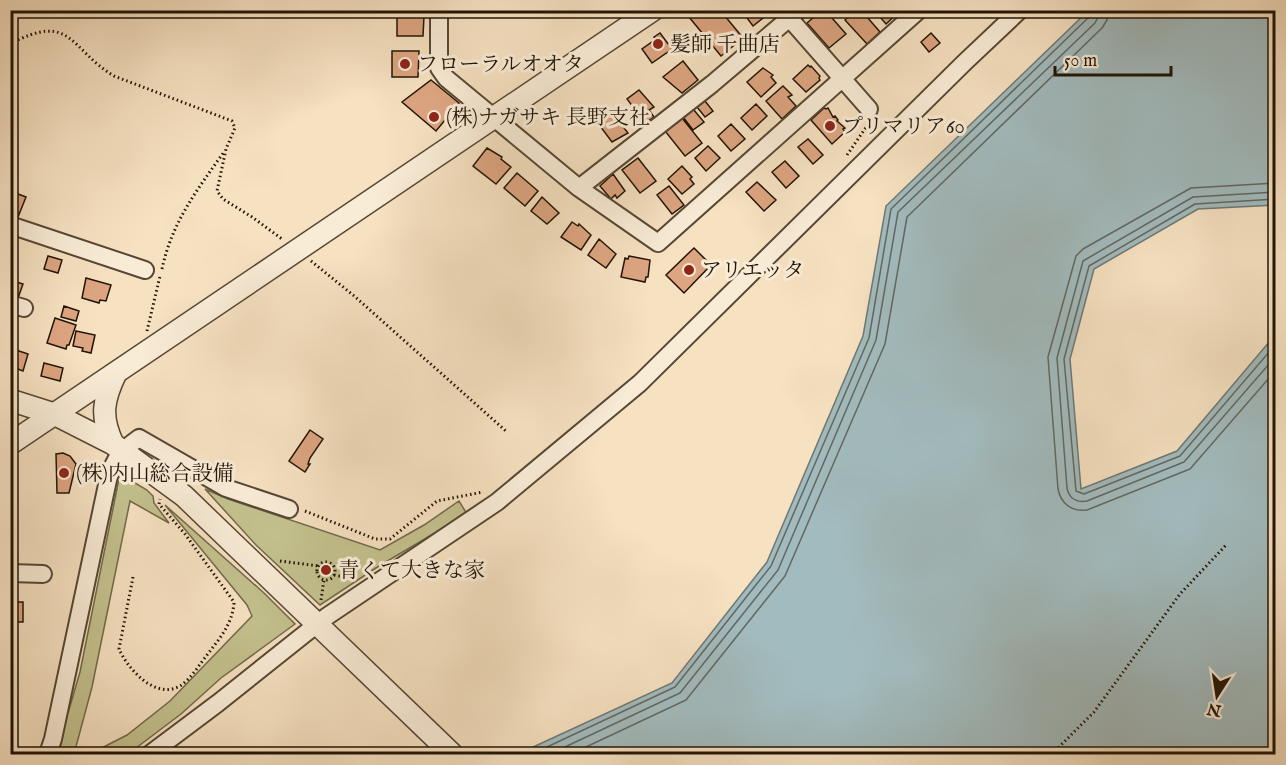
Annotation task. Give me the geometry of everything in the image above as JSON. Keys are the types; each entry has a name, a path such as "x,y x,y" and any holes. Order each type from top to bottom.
{"street":[{"path":"439,10 439,68 446,78 579,188 658,243 919,10"},
{"path":"10,444 653,10"},
{"path":"150,754 509,492 640,383 1020,10"},
{"path":"579,188 712,84 791,13 842,79 869,109"},
{"path":"10,225 145,270"},
{"path":"116,373 106,393 104,411 107,430 118,448"},
{"path":"10,400 54,414 118,448 184,496 452,754"},
{"path":"48,754 108,480 118,448 139,438 226,488 288,509"},
{"path":"10,573 44,574"}],"path":[{"path":"10,44 34,32 47,30 59,32 71,38 114,76 232,121 235,128 226,149 182,212 166,247 147,333 147,350"},
{"path":"226,149 218,192 222,199 252,217 299,251 353,295 507,431"},
{"path":"133,577 119,649 133,672 154,686 171,690 186,681 223,635 231,620 234,602 185,534 159,504 160,495 166,483"},
{"path":"288,509 297,508 375,539 390,539 437,501 497,490 509,492"},
{"path":"1052,754 1094,712 1180,594 1227,544"},
{"path":"276,558 281,562 319,566 324,563 330,564 334,575"},
{"path":"319,566 318,574 324,580"},
{"path":"334,575 354,579"},
{"path":"324,580 334,575"},
{"path":"321,600 324,580"}],"shaded area":[{"path":"120,474 153,496 154,503 169,523 130,501 92,687 74,754 56,754 80,672"},
{"path":"205,489 228,499 380,550 424,525 459,501 467,514 379,566 320,605 256,545"},
{"path":"165,505 264,593 295,624 221,678 181,714 128,754 90,754 127,735 170,701 252,616 247,605"}],"water":[{"path":"1088,11 1275,11 1275,205 1198,209 1094,269 1070,359 1081,489 1177,451 1275,335 1275,754 518,754 672,683 767,562 863,336 886,206"}],"building":[{"path":"697,10 720,10 743,38 721,56 689,17"},
{"path":"741,10 765,10 768,14 753,26"},
{"path":"825,10 846,34 829,48 807,23"},
{"path":"856,10 861,10 880,32 867,44 845,20"},
{"path":"874,10 901,10 886,24"},
{"path":"397,16 424,16 423,36 397,36"},
{"name":"髪師 千曲店","path":"660,33 672,49 652,63 642,49 656,39 654,37"},
{"path":"931,33 940,43 929,52 921,42"},
{"name":"フローラルオオタ","path":"392,51 419,51 418,77 392,77"},
{"path":"683,61 698,80 682,93 663,77"},
{"path":"808,65 820,76 820,80 806,92 793,79"},
{"path":"763,68 773,75 771,77 776,83 761,97 747,82"},
{"name":"(株)ナガサキ 長野支社","path":"431,80 459,103 436,131 402,102"},
{"path":"783,86 792,95 788,97 796,106 782,119 766,101"},
{"path":"639,90 654,107 649,110 654,117 645,123 627,99"},
{"path":"705,101 713,111 705,117 697,107"},
{"path":"756,104 767,116 752,130 741,118"},
{"name":"プリマリア60","path":"824,108 828,108 833,117 835,116 845,128 843,129 845,132 832,144 811,120"},
{"path":"693,109 704,122 693,130 683,117"},
{"path":"611,111 615,116 617,114 624,123 621,124 628,133 612,142 597,122"},
{"path":"682,118 702,143 685,156 665,131"},
{"path":"731,124 745,139 731,151 718,136"},
{"path":"808,139 823,155 813,164 798,147"},
{"path":"708,146 720,158 706,171 695,158"},
{"path":"487,148 502,157 501,159 511,167 496,184 473,166"},
{"path":"638,158 656,181 640,193 622,170"},
{"path":"785,161 799,176 786,188 772,172"},
{"path":"682,166 692,177 690,179 694,184 682,194 668,179"},
{"path":"517,173 538,191 525,206 504,188"},
{"path":"613,174 625,191 617,198 615,195 611,199 600,186"},
{"path":"757,182 776,200 764,211 746,192"},
{"path":"669,186 684,205 672,214 657,195"},
{"path":"10,191 26,197 18,217 10,214"},
{"path":"542,197 559,213 547,224 531,211"},
{"path":"572,222 578,226 579,224 591,235 581,250 561,237"},
{"path":"599,239 616,254 606,268 588,255"},
{"name":"アリエッタ","path":"694,248 711,265 684,293 666,275"},
{"path":"48,256 62,260 58,273 44,269"},
{"path":"629,256 650,260 648,277 645,282 621,277 625,258 628,259"},
{"path":"86,278 111,285 106,301 100,300 99,303 82,298"},
{"path":"10,280 23,284 18,298 10,295"},
{"path":"64,306 79,311 76,321 61,317"},
{"path":"55,318 76,325 66,349 47,343"},
{"path":"76,331 95,335 91,353 73,346"},
{"path":"13,349 28,354 23,371 10,366"},
{"path":"44,363 63,368 60,381 41,376"},
{"path":"310,430 323,439 310,458 308,464 310,464 305,472 289,461"},
{"path":"63,453 70,456 76,464 69,493 57,493 56,454"},
{"path":"10,602 23,602 23,622 10,622"}],"place":[{"name":"髪師 千曲店","path":"658,44"},
{"name":"フローラルオオタ","path":"405,64"},
{"name":"(株)ナガサキ 長野支社","path":"434,117"},
{"name":"プリマリア60","path":"830,126"},
{"name":"アリエッタ","path":"689,270"},
{"name":"(株)内山総合設備","path":"64,473"},
{"name":"青くて大きな家","path":"326,570"}]}
